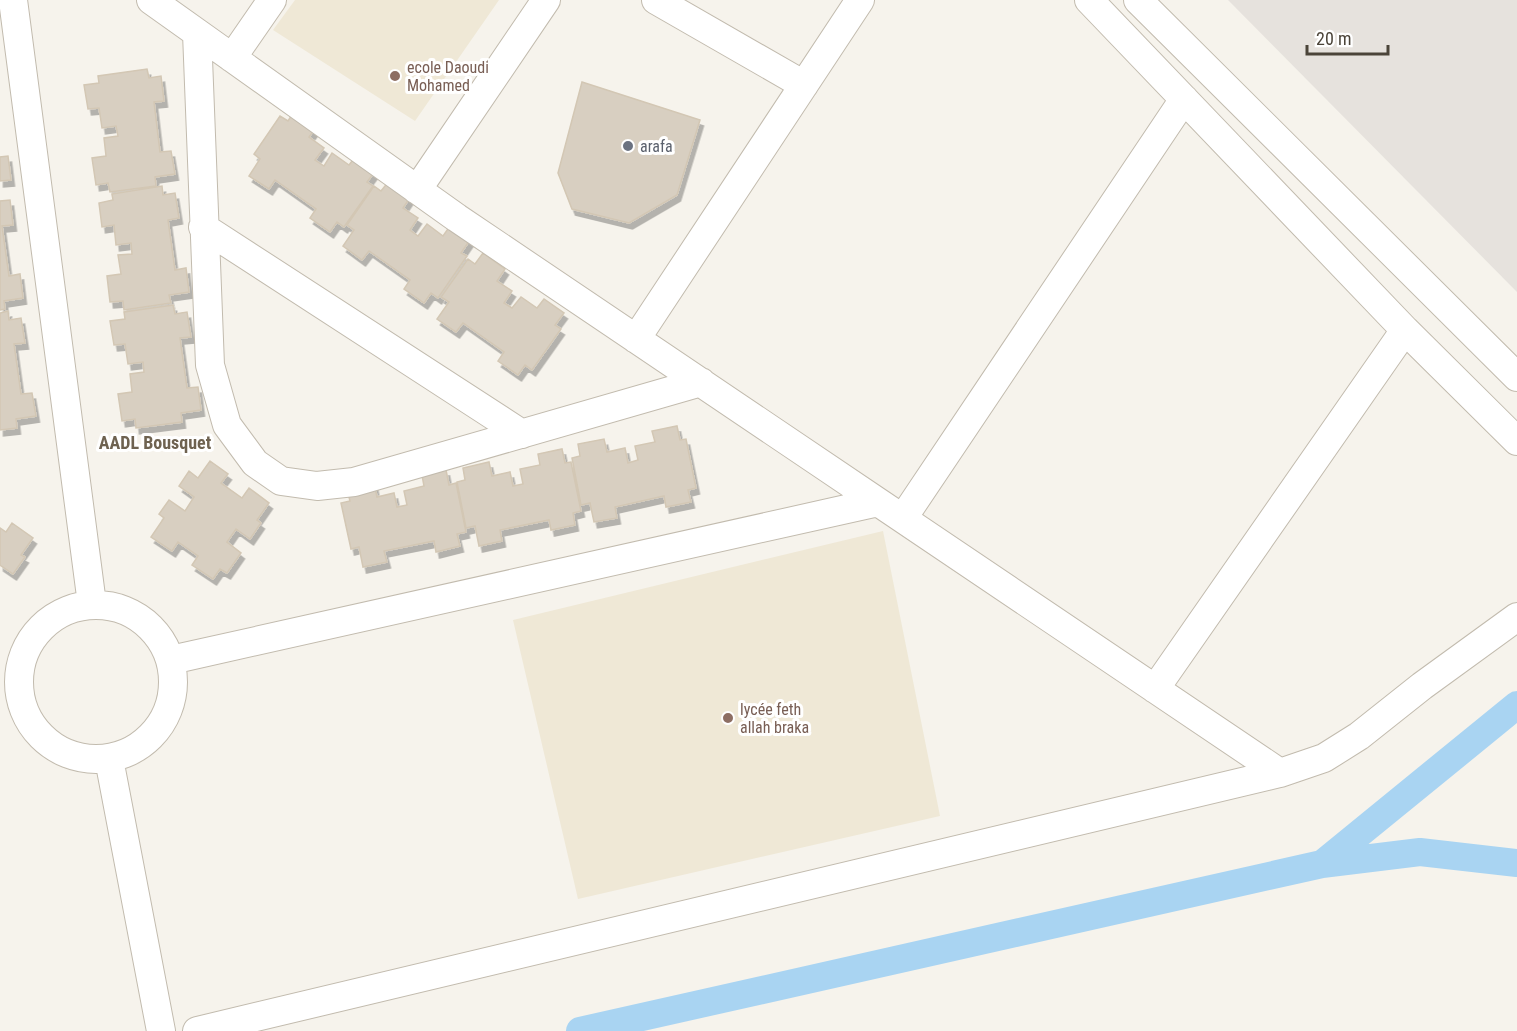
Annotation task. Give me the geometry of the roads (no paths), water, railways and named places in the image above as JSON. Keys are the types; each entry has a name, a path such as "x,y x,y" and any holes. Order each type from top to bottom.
{"lane":[{"path":"13,0 92,604"},
{"path":"151,0 417,190 1280,773"},
{"path":"232,58 272,0"},
{"path":"417,190 546,0"},
{"path":"656,0 804,85"},
{"path":"636,339 860,0"},
{"path":"1089,0 1405,330 1517,441"},
{"path":"1138,0 1517,374"},
{"path":"196,33 210,365 227,425 255,464 281,481 317,486 354,482 701,382"},
{"path":"903,518 1184,99"},
{"path":"203,227 522,434"},
{"path":"1155,689 1405,330"},
{"path":"171,660 878,502"},
{"path":"92,604 109,605 141,618 154,630 171,660 173,695 160,727 134,751 109,759 83,759 52,746 11,707 20,670 33,638 59,614 92,604"},
{"path":"197,1031 1280,773 1324,758 1359,736 1422,686 1517,617"},
{"path":"109,759 161,1031"}],"waterway":[{"path":"1322,864 1517,705"},
{"path":"580,1031 1322,864 1420,852 1517,863"}],"place":[{"name":"ecole Daoudi Mohamed","path":"395,76"},
{"name":"arafa","path":"628,146"},
{"name":"lycée feth allah braka","path":"728,718"}],"district":[{"name":"AADL Bousquet","path":"155,442"}]}
